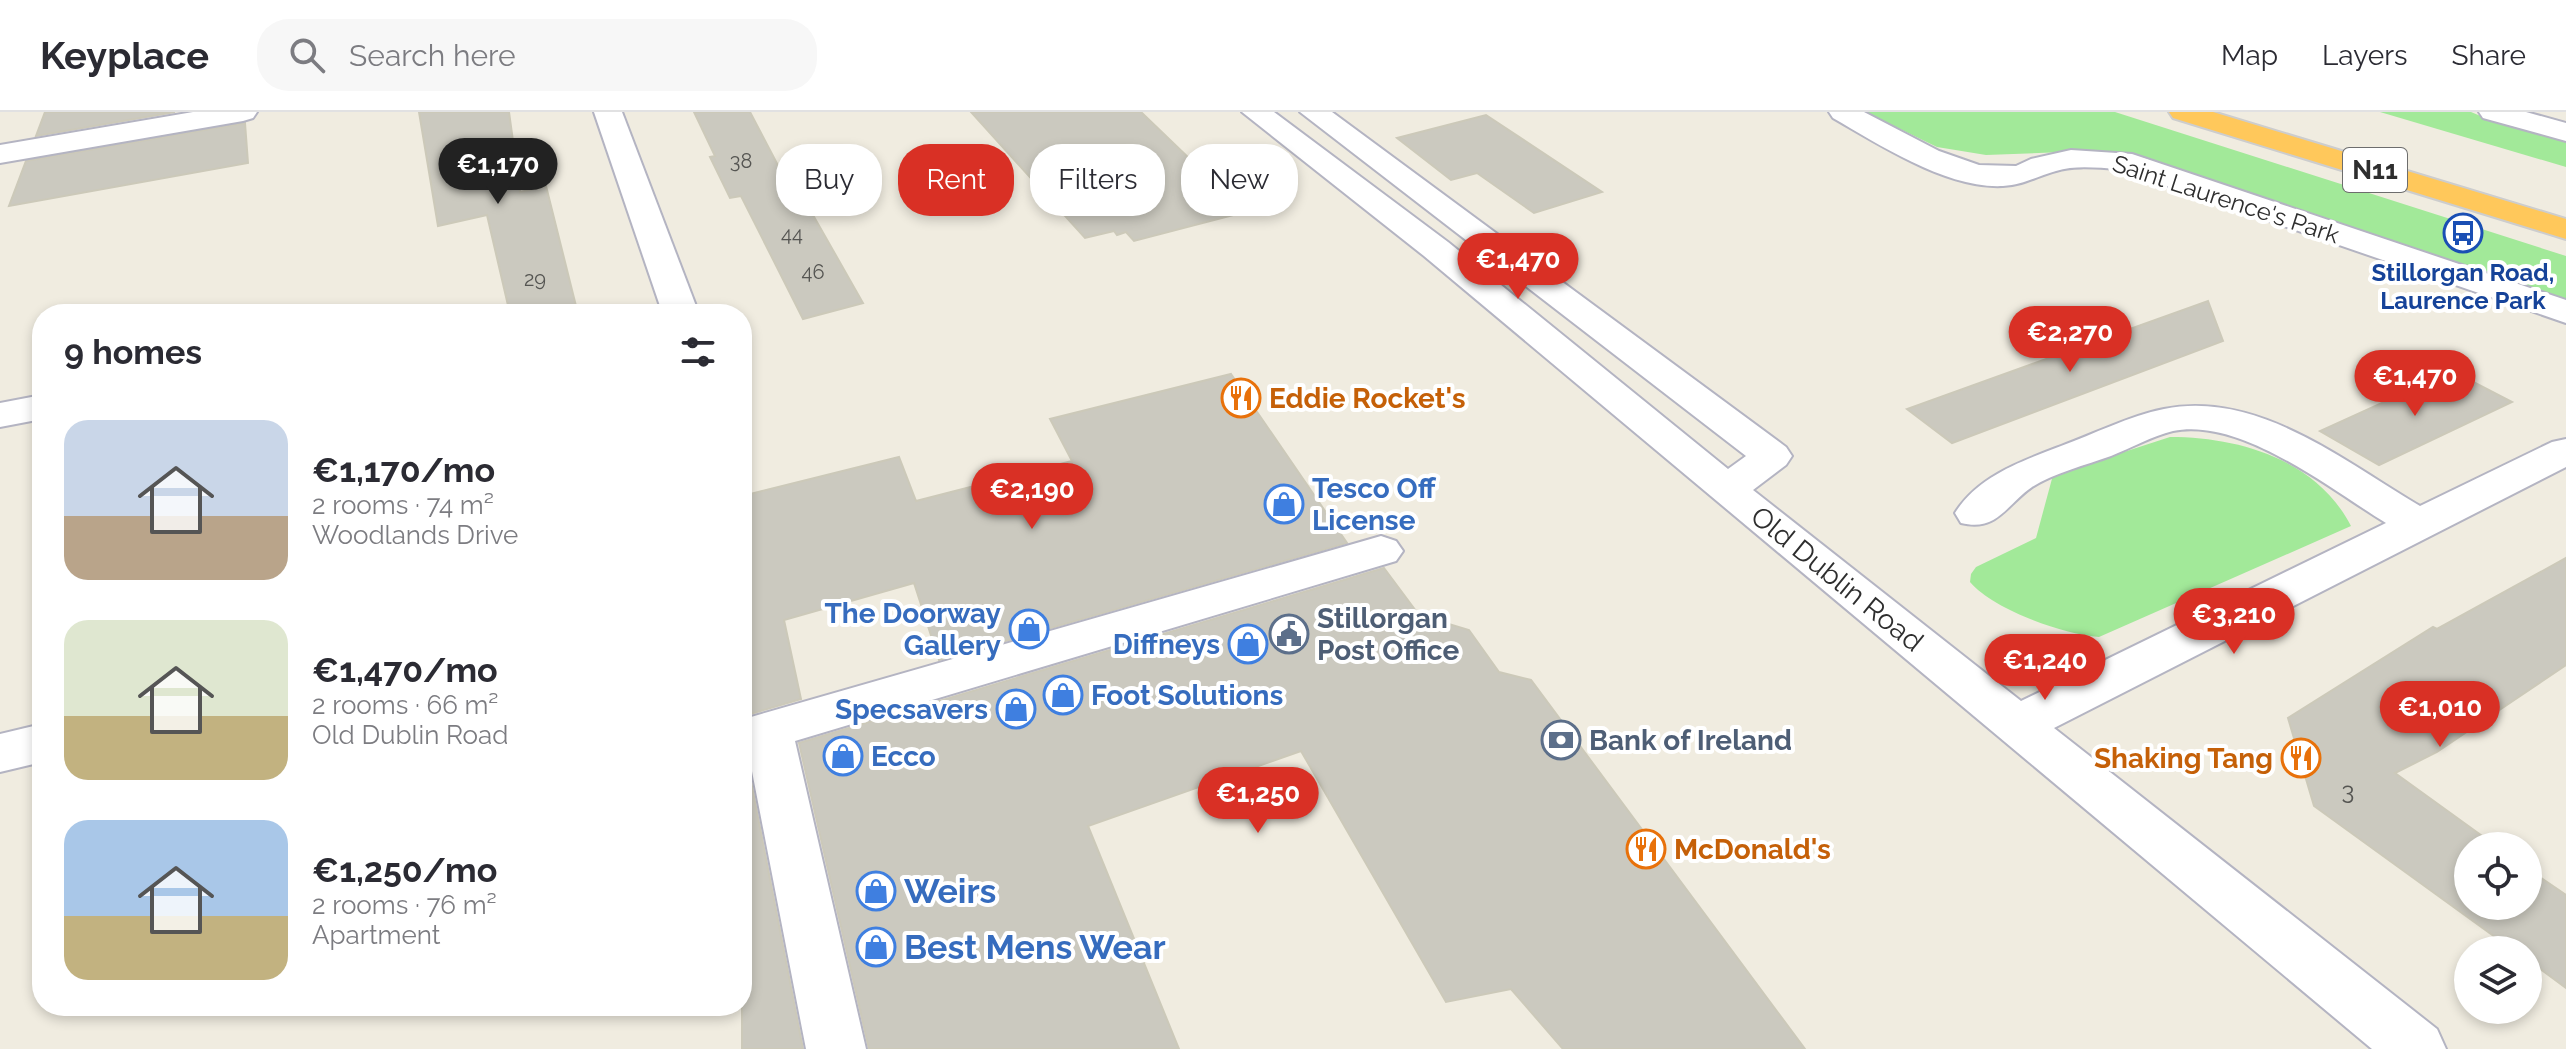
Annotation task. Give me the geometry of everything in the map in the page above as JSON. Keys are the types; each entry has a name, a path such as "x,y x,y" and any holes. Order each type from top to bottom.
{"highway":[{"name":"N11","path":"2183,112 2566,229"}],"street":[{"path":"608,112 677,304"},
{"path":"1314,112 1772,456 1727,490"},
{"name":"Saint Laurence's Park","path":"1843,112 1943,164 1978,175 2019,176 2040,166 2071,158 2121,160 2566,312"},
{"path":"2493,112 2566,132"},
{"path":"0,154 228,113"},
{"name":"Old Dublin Road","path":"1274,115 1727,490 2416,1049"},
{"path":"0,415 32,409"},
{"path":"1976,513 2019,477 2167,420 2200,418 2240,423 2280,441 2420,525"},
{"path":"2016,725 2566,451"},
{"path":"836,1049 768,730 1381,551"},
{"path":"0,753 32,745"}],"green space":[{"path":"1865,112 2115,112 2566,256 2566,305 2090,151 1986,155 1937,147"},
{"path":"2380,112 2471,112 2495,122 2566,140 2566,167"},
{"path":"2170,437 2223,442 2274,457 2318,484 2336,503 2351,526 2099,637 2030,619 1995,602 1970,582 1976,567 2036,538 2053,475"}],"building":[{"path":"45,112 175,112 36,136"},
{"path":"419,112 509,112 520,192 546,186 576,304 508,304 487,215 438,226"},
{"path":"694,112 750,112 776,162 776,216 814,216 863,303 803,319 741,196 730,198 710,157 715,156"},
{"path":"971,112 1141,112 1181,150 1181,216 1230,216 1134,241 1126,232 1117,235 1114,231 1085,238 1065,216 1165,216 1165,144 1030,144 1030,177 1014,160 1014,144 1000,144"},
{"path":"1486,115 1602,192 1534,213 1477,173 1451,180 1397,138"},
{"path":"245,123 248,163 9,206 26,161"},
{"path":"2208,301 2223,341 1952,443 1907,409"},
{"path":"2452,371 2512,402 2379,465 2320,431"},
{"path":"1231,374 1347,543 939,660 914,583 784,620 801,699 752,713 752,494 899,457 916,501 1072,461 1050,419"},
{"path":"2566,558 2566,665 2437,752 2395,773 2477,832 2454,832 2454,907 2314,806 2288,718 2433,627 2437,629"},
{"path":"1384,568 1419,615 1469,630 1499,672 1531,680 1805,1049 1563,1049 1511,989 1446,1002 1301,751 1088,826 1179,1049 869,1049 799,743"},
{"path":"752,786 803,1049 742,1049 742,1016 752,1016"},
{"path":"2542,879 2566,895 2566,988 2542,970 2542,936 2494,936 2472,920 2542,920"}],"place":[{"name":"Stillorgan Road, Laurence Park","path":"2463,233"},
{"name":"Eddie Rocket's","path":"1241,398"},
{"name":"Tesco Off License","path":"1284,504"},
{"name":"The Doorway Gallery","path":"1029,629"},
{"name":"Stillorgan Post Office","path":"1289,634"},
{"name":"Diffneys","path":"1248,644"},
{"name":"Foot Solutions","path":"1063,695"},
{"name":"Specsavers","path":"1016,709"},
{"name":"Bank of Ireland","path":"1561,740"},
{"name":"Ecco","path":"843,756"},
{"name":"Shaking Tang","path":"2301,758"},
{"name":"McDonald's","path":"1646,849"},
{"name":"Weirs","path":"876,891"},
{"name":"Best Mens Wear","path":"876,947"}]}
